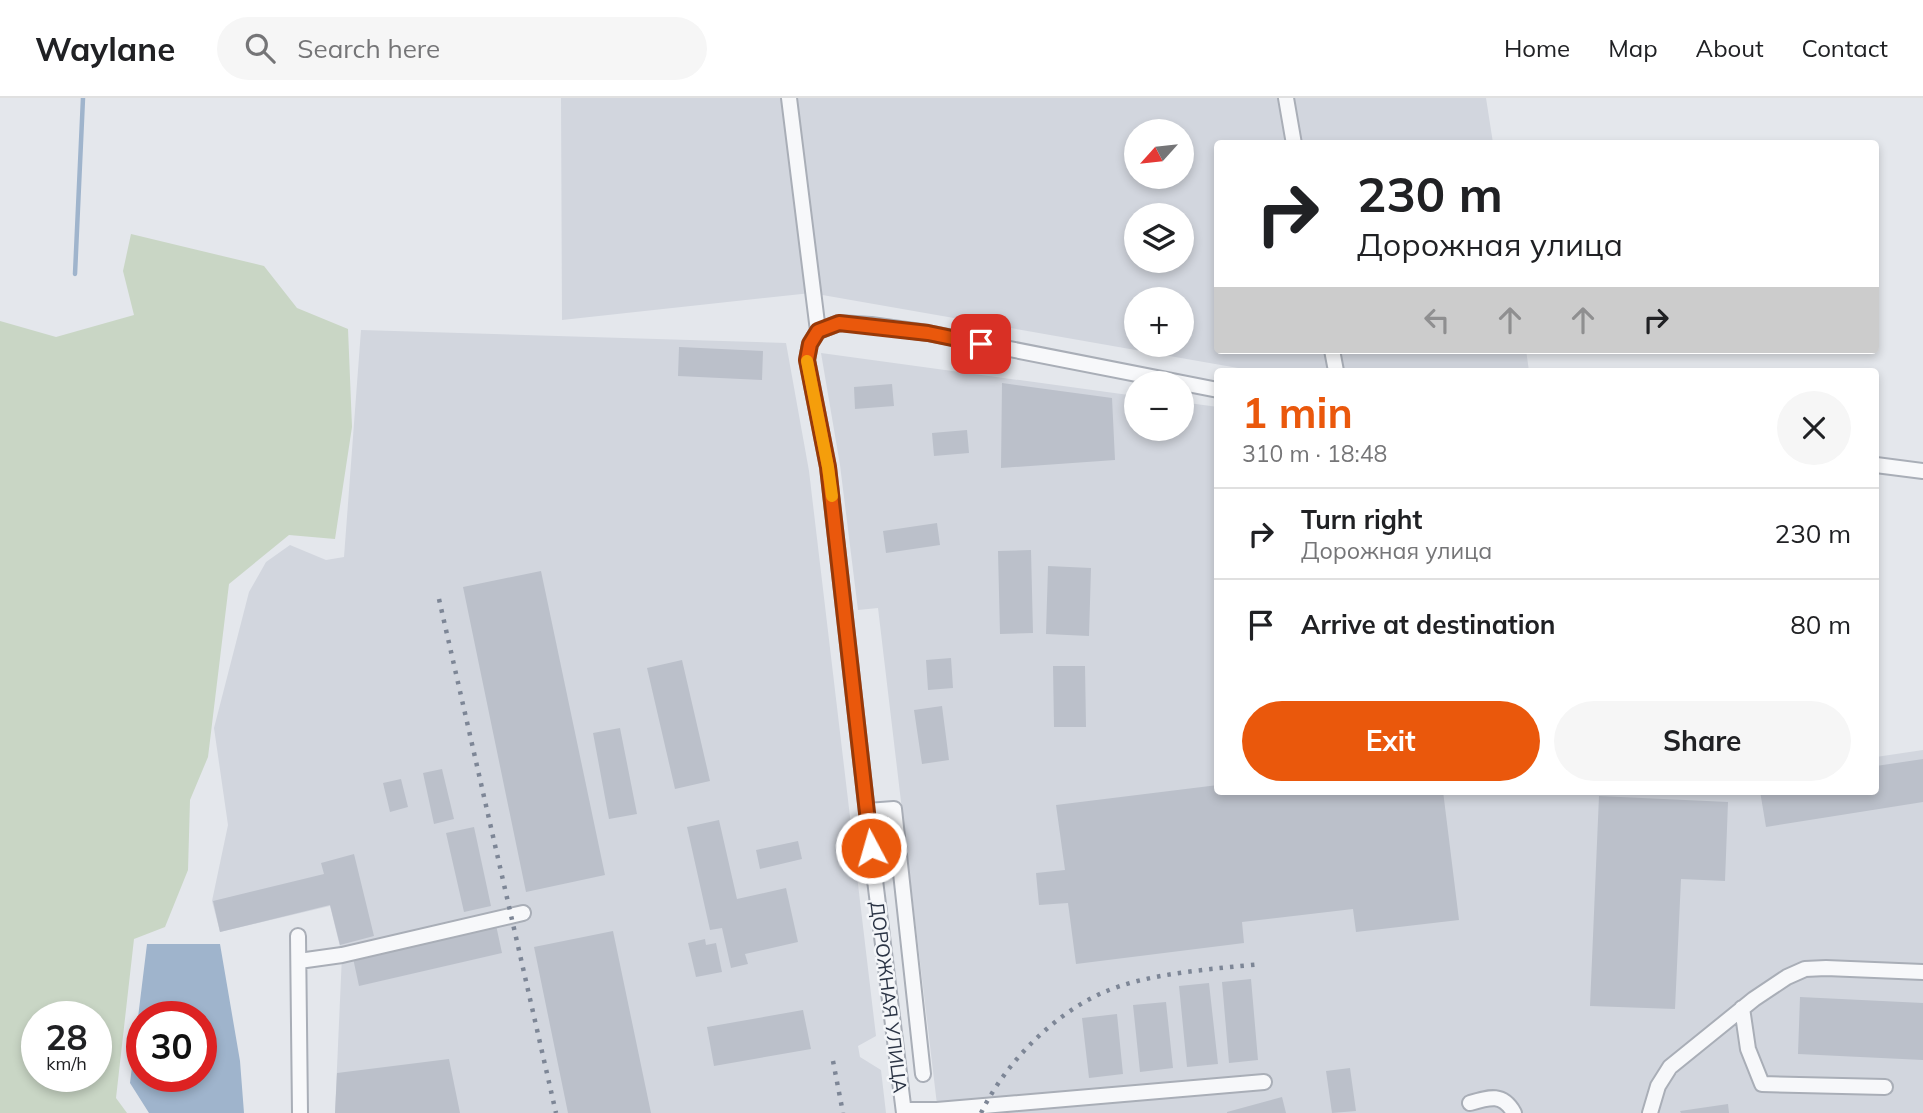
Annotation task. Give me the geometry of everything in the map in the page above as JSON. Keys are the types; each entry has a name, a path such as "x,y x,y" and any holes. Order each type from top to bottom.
{"street":[{"path":"789,98 818,331 839,323 928,333 1214,389"},
{"path":"1286,98 1293,140"},
{"name":"ДОРОЖНАЯ УЛИЦА","path":"818,331 810,344 807,360 828,467 904,1112"},
{"path":"1879,465 1923,471"},
{"path":"867,810 894,809 923,1074"},
{"path":"299,961 342,955 523,913"},
{"path":"298,936 300,1113"},
{"path":"1650,1113 1658,1086 1670,1067 1742,1008 1787,977 1805,970 1826,968 1923,972"},
{"path":"1742,1008 1748,1049 1762,1084 1885,1087"},
{"path":"904,1112 1264,1082"},
{"path":"1470,1102 1496,1098 1508,1102 1514,1113"}],"shaded area":[{"path":"561,98 1486,98 1493,140 1214,140 1214,354 1527,354 1529,368 1238,368 1175,357 1194,357 1194,287 1124,287 1124,348 811,293 562,320"},
{"path":"361,330 786,343 809,471 876,1036 858,1046 860,1057 881,1070 886,1113 335,1113 342,955 330,906 220,932 212,901 228,825 214,728 249,592 266,562 290,545 326,560 344,557"},
{"path":"821,353 1124,394 1124,441 1194,441 1194,404 1214,406 1214,795 1879,795 1879,757 1923,750 1923,1113 938,1113 878,608 858,610 840,465"}],"green space":[{"path":"131,234 264,266 297,308 348,329 352,427 335,539 289,535 229,584 208,757 190,800 188,870 165,927 134,939 116,1098 127,1113 0,1113 0,321 56,337 134,315 123,271"}],"water":[{"path":"147,944 220,944 240,1061 244,1113 149,1113 136,1092 217,1092 217,1001 140,1001"}],"building":[{"path":"679,347 763,351 762,380 678,376"},
{"path":"1002,383 1112,398 1115,460 1001,468"},
{"path":"892,384 894,406 855,409 854,387"},
{"path":"967,430 969,453 934,456 932,433"},
{"path":"937,523 940,545 886,553 883,531"},
{"path":"1031,550 1033,633 1000,634 998,551"},
{"path":"1048,566 1091,568 1089,636 1046,634"},
{"path":"541,571 605,875 526,892 463,587"},
{"path":"951,658 953,688 928,690 926,660"},
{"path":"682,660 710,781 675,789 647,668"},
{"path":"1053,666 1085,666 1086,727 1054,727"},
{"path":"942,706 949,760 922,764 914,710"},
{"path":"620,728 637,814 609,819 593,733"},
{"path":"1923,759 1923,802 1766,827 1761,795 1879,795 1879,766"},
{"path":"442,769 454,819 434,824 423,773"},
{"path":"401,779 408,807 390,812 383,783"},
{"path":"1214,785 1214,795 1443,795 1459,920 1356,932 1353,909 1242,922 1244,943 1076,964 1068,903 1039,905 1036,873 1065,870 1056,805"},
{"path":"1599,796 1728,802 1725,881 1681,879 1675,1009 1590,1006"},
{"path":"719,820 737,899 786,888 798,942 745,954 748,964 731,968 722,928 710,930 687,827"},
{"path":"474,827 491,906 464,912 446,833"},
{"path":"798,841 802,859 760,869 756,850"},
{"path":"354,854 374,936 340,945 330,905 220,932 213,901 324,874 321,863"},
{"path":"496,925 502,953 359,986 353,958"},
{"path":"613,931 651,1113 568,1113 534,947"},
{"path":"705,939 706,945 716,943 722,972 696,977 688,943"},
{"path":"1251,979 1258,1060 1229,1063 1222,982"},
{"path":"1209,983 1218,1064 1187,1067 1179,986"},
{"path":"1800,997 1923,1003 1923,1060 1798,1054"},
{"path":"1166,1002 1173,1068 1140,1072 1133,1005"},
{"path":"803,1010 811,1049 714,1066 707,1027"},
{"path":"1117,1014 1123,1074 1089,1078 1082,1018"},
{"path":"449,1059 460,1113 335,1113 337,1073"},
{"path":"1350,1068 1356,1111 1332,1113 1326,1071"},
{"path":"1282,1097 1286,1113 1227,1113 1227,1112"},
{"path":"1728,1104 1729,1113 1680,1111"}],"waterway":[{"path":"75,274 83,98"}],"railway":[{"path":"439,599 556,1113"},
{"path":"981,1113 1003,1077 1031,1043 1083,1003 1119,986 1139,981 1180,973 1261,964"},
{"path":"833,1061 843,1113"}],"slow traffic":[{"path":"807,361 832,496"}],"route":[{"path":"871,848 828,467 807,360 810,344 818,331 839,323 928,333 981,344"}]}
